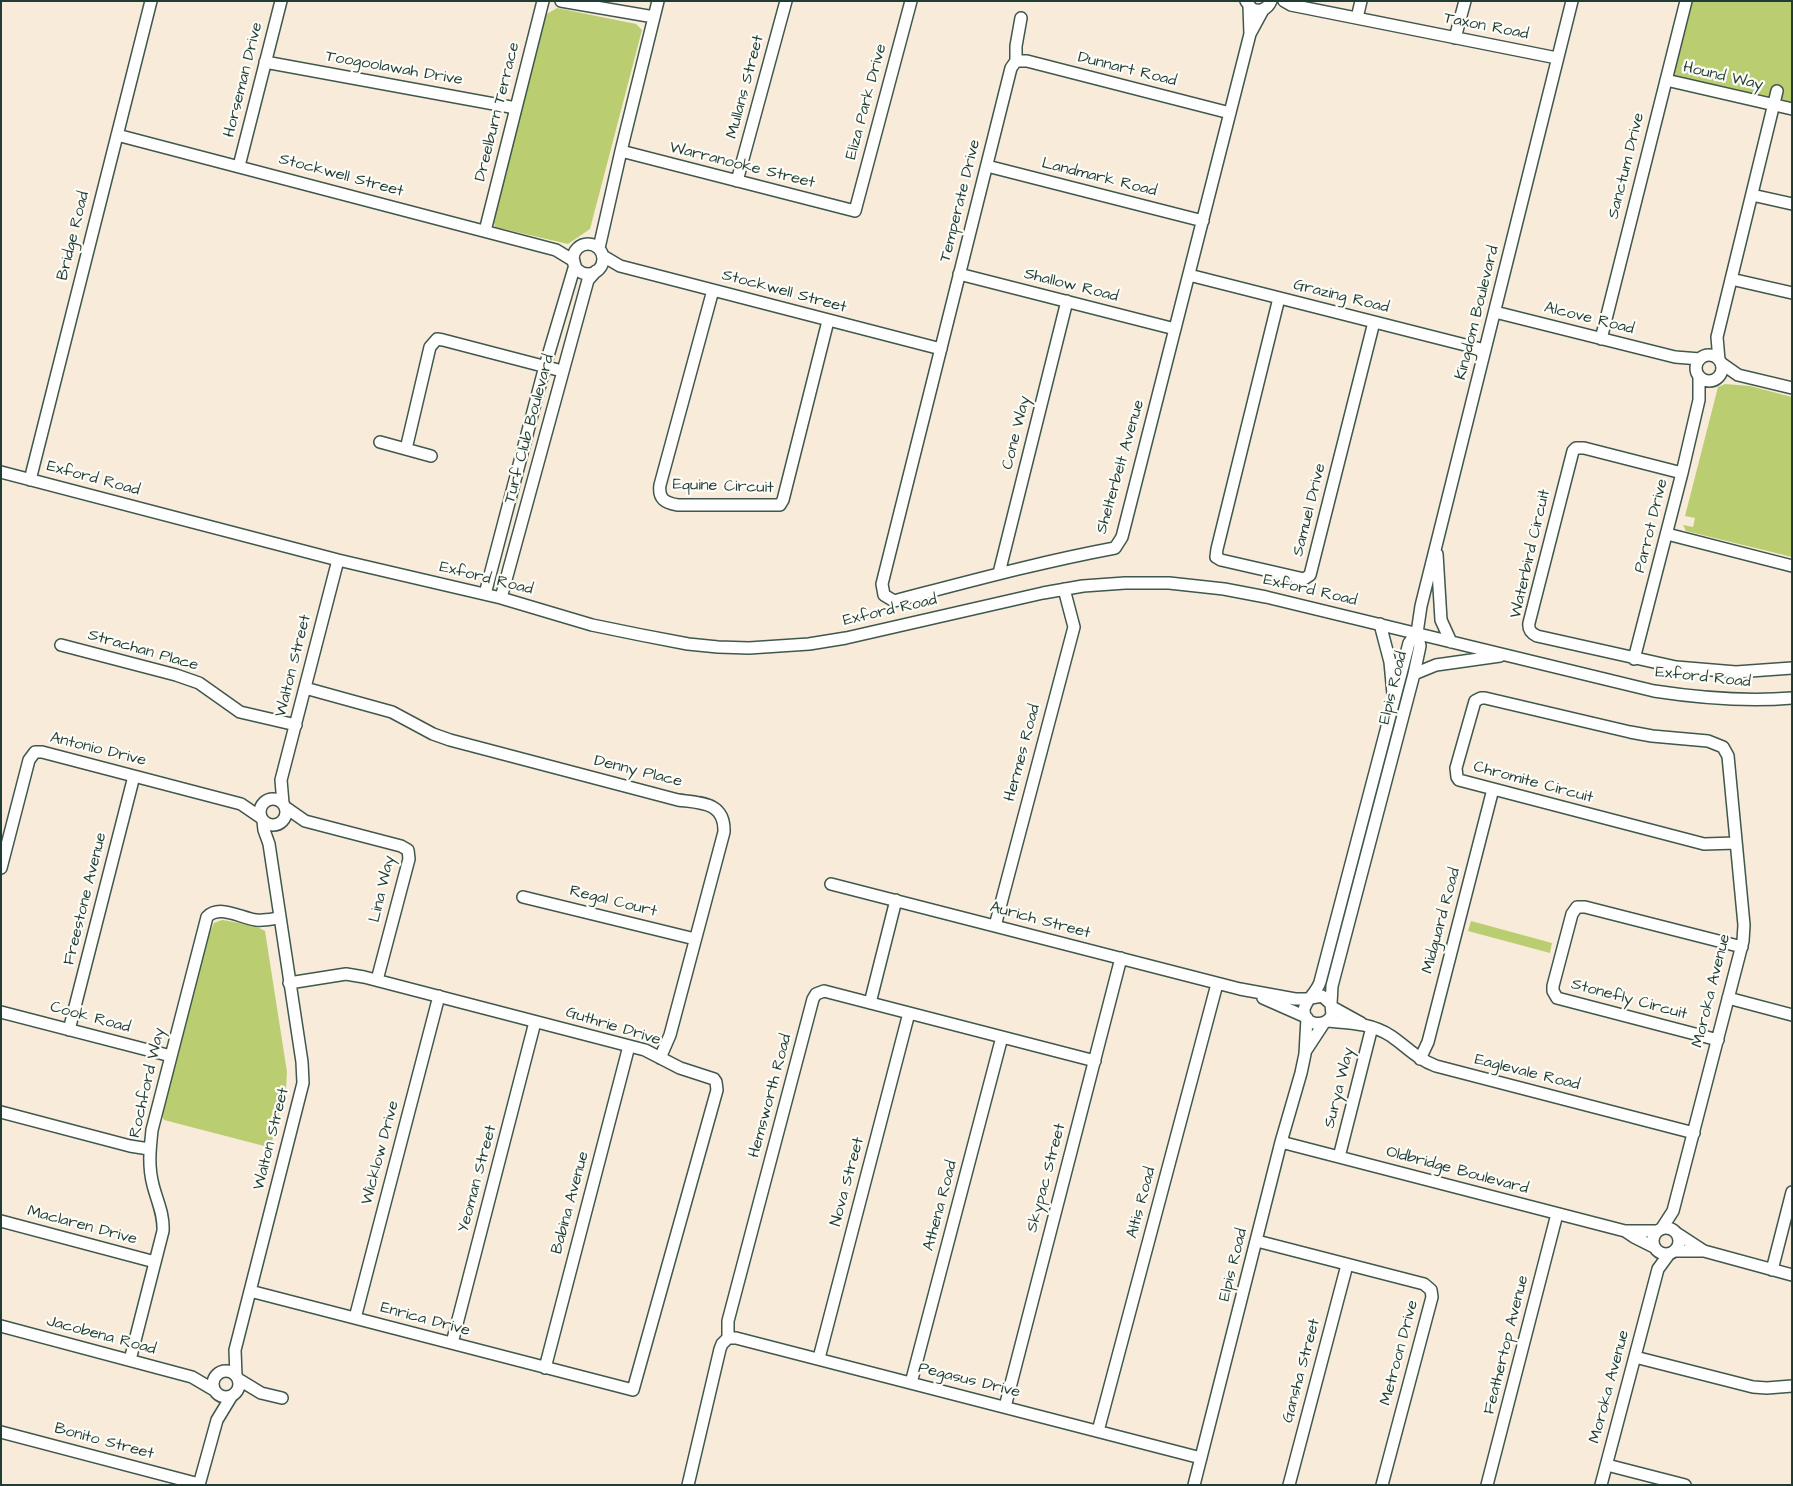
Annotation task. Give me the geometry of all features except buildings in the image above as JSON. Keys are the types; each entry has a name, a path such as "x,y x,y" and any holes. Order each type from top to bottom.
{"street":[{"name":"Bridge Road","path":"30,480 151,1"},
{"name":"Horseman Drive","path":"239,166 281,1"},
{"name":"Dreelburn Terrace","path":"485,231 543,1"},
{"path":"561,1 654,17"},
{"path":"603,226 574,254 574,263 582,272 591,273 597,270 603,261 601,252 603,226 658,1"},
{"name":"Mullans Street","path":"737,181 786,1"},
{"name":"Eliza Park Drive","path":"855,212 911,1"},
{"path":"1357,18 1361,1"},
{"path":"1455,38 1464,1"},
{"name":"Kingdom Boulevard","path":"1417,633 1421,606 1572,1"},
{"name":"Sanctum Drive","path":"1601,339 1686,1"},
{"path":"1246,3 1256,10 1267,6"},
{"name":"Shelterbelt Avenue","path":"1246,3 1250,34"},
{"name":"Taxon Road","path":"1267,6 1288,3 1558,58"},
{"name":"Shelterbelt Avenue","path":"941,349 882,584 884,595 894,601 999,573 1114,548 1122,537 1250,34 1267,6"},
{"name":"Temperate Drive","path":"941,349 1011,68 1016,61 1016,46 1022,18"},
{"name":"Dunnart Road","path":"1016,61 1027,61 1230,112"},
{"name":"Toogoolawah Drive","path":"265,62 516,108"},
{"name":"Hound Way","path":"1666,80 1792,109"},
{"path":"1715,378 1721,371 1717,337 1777,91"},
{"name":"Stockwell Street","path":"117,135 556,250 574,263"},
{"name":"Warranooke Street","path":"620,151 855,212"},
{"name":"Landmark Road","path":"987,166 1203,220"},
{"path":"1752,195 1792,204"},
{"name":"Stockwell Street","path":"556,250 583,246"},
{"path":"583,246 595,246 601,252"},
{"name":"Stockwell Street","path":"601,252 620,266 941,349"},
{"name":"Turf Club Boulevard","path":"485,594 574,263"},
{"name":"Stockwell Street","path":"597,270 620,266"},
{"name":"Turf Club Boulevard","path":"501,598 588,280 597,270"},
{"name":"Shallow Road","path":"960,274 1175,329"},
{"name":"Grazing Road","path":"1189,275 1485,350"},
{"path":"1732,278 1792,293"},
{"name":"Equine Circuit","path":"713,290 660,485 659,492 662,499 668,503 678,505 780,505 783,500 828,321"},
{"name":"Samuel Drive","path":"1279,298 1216,557 1221,560 1304,579 1310,576 1374,322"},
{"name":"Cone Way","path":"999,573 1067,301"},
{"name":"Alcove Road","path":"1495,312 1676,358 1702,357"},
{"path":"1717,337 1697,365 1698,374 1706,380 1738,374"},
{"path":"406,449 430,347 437,339 562,371"},
{"path":"1702,357 1712,356 1738,374 1792,388"},
{"name":"Alcove Road","path":"1676,358 1698,374"},
{"name":"Parrot Drive","path":"1634,659 1667,534 1699,400 1698,374"},
{"name":"Parrot Drive","path":"1699,400 1715,378"},
{"path":"380,442 431,456"},
{"name":"Waterbird Circuit","path":"1682,473 1584,448 1576,448 1571,456 1528,628 1532,634 1537,636 1676,667 1720,671 1792,668"},
{"name":"Exford Road","path":"1,472 338,560 501,598 592,625 688,644 749,648 809,644 846,638 1064,589 1125,583 1169,584 1224,589 1266,597 1663,692 1698,698 1734,700 1792,698"},
{"path":"1667,534 1792,566"},
{"path":"1436,545 1441,620 1451,642"},
{"name":"Walton Street","path":"266,800 281,780 338,560"},
{"name":"Hermes Road","path":"995,926 1074,627 1064,589"},
{"path":"1380,624 1390,662 1393,704"},
{"name":"Elpis Road","path":"1332,1005 1332,986 1414,674 1420,646 1417,633"},
{"name":"Elpis Road","path":"1310,999 1318,990 1409,643 1417,633"},
{"name":"Strachan Place","path":"61,645 176,675 198,683 240,712 296,725"},
{"path":"1414,674 1436,665 1506,655"},
{"name":"Denny Place","path":"305,688 392,712 433,734 450,740 668,797 714,807 722,817 724,832 670,1034 660,1058"},
{"name":"Chromite Circuit","path":"1708,741 1638,734 1481,698 1475,701 1472,706 1456,773 1459,780 1464,782 1704,844 1736,842"},
{"name":"Moroka Avenue","path":"1659,1230 1673,1211 1742,947 1744,925 1728,756 1723,747 1708,741"},
{"name":"Antonio Drive","path":"1,868 4,845 29,760 34,752 42,752 241,804 262,819"},
{"name":"Freestone Avenue","path":"69,1030 134,776"},
{"name":"Walton Street","path":"281,780 284,805"},
{"name":"Midguard Road","path":"1420,1059 1428,1042 1493,789"},
{"path":"269,844 286,815 284,805 276,799 266,800 260,809 262,819 270,825 280,823"},
{"name":"Antonio Drive","path":"241,804 266,800"},
{"name":"Lina Way","path":"284,805 305,821"},
{"name":"Walton Street","path":"218,1374 234,1350 303,1083 302,1062 269,844 262,819"},
{"name":"Lina Way","path":"280,823 305,821 401,846 408,850 409,859 377,980"},
{"name":"Aurich Street","path":"831,884 1240,990 1295,999 1310,999"},
{"name":"Regal Court","path":"523,897 695,939"},
{"path":"870,1003 896,900"},
{"name":"Stonefly Circuit","path":"1718,1040 1557,998 1553,991 1553,986 1572,914 1577,907 1585,906 1742,947"},
{"name":"Rochford Way","path":"130,1360 162,1238 163,1223 152,1179 149,1149 152,1130 207,917 211,912 218,910 254,920 279,918"},
{"name":"Skypac Street","path":"1004,1407 1121,958"},
{"name":"Guthrie Drive","path":"290,983 346,974 377,980 644,1050 680,1068 714,1078 717,1090 633,1390 592,1380"},
{"name":"Altis Road","path":"1098,1431 1217,984"},
{"name":"Aurich Street","path":"1240,990 1306,1018"},
{"name":"Hemsworth Road","path":"688,1485 720,1349 728,1338 728,1321 813,999 816,994 824,991 1094,1061"},
{"name":"Wicklow Drive","path":"355,1318 439,996"},
{"path":"1322,996 1332,1005 1332,1015 1326,1022 1313,1023 1306,1018 1304,1007 1310,999 1322,996"},
{"path":"1728,998 1792,1015"},
{"name":"Eaglevale Road","path":"1332,1005 1389,1035 1420,1059 1445,1069 1694,1133"},
{"name":"Cook Road","path":"1,1012 171,1056"},
{"name":"Nova Street","path":"819,1358 908,1013"},
{"name":"Elpis Road","path":"1194,1485 1305,1054 1306,1018"},
{"name":"Yeoman Street","path":"452,1343 535,1022"},
{"name":"Elpis Road","path":"1305,1054 1326,1022"},
{"name":"Eaglevale Road","path":"1326,1022 1367,1025"},
{"name":"Surya Way","path":"1339,1157 1367,1025"},
{"name":"Athena Road","path":"911,1383 1002,1037"},
{"name":"Babina Avenue","path":"545,1368 629,1046"},
{"path":"1,1112 130,1146 149,1149"},
{"name":"Oldbridge Boulevard","path":"1281,1142 1625,1231 1659,1230"},
{"path":"1772,1270 1792,1192"},
{"name":"Moroka Avenue","path":"1673,1211 1676,1233"},
{"name":"Feathertop Avenue","path":"1487,1485 1558,1214"},
{"name":"Maclaren Drive","path":"1,1221 155,1262"},
{"path":"1704,1251 1661,1254 1655,1249 1652,1238 1659,1230 1669,1228 1704,1251 1792,1276"},
{"name":"Oldbridge Boulevard","path":"1625,1231 1655,1249"},
{"path":"1672,1252 1679,1242 1676,1233"},
{"name":"Metroon Drive","path":"1257,1241 1424,1284 1431,1290 1432,1297 1382,1485"},
{"name":"Moroka Avenue","path":"1601,1485 1658,1269 1655,1249"},
{"name":"Moroka Avenue","path":"1658,1269 1672,1252"},
{"name":"Gansha Street","path":"1290,1485 1347,1264"},
{"name":"Enrica Drive","path":"250,1291 592,1380"},
{"name":"Jacobena Road","path":"1,1326 192,1377 215,1392"},
{"name":"Pegasus Drive","path":"728,1338 736,1338 819,1358 1201,1458"},
{"name":"Walton Street","path":"234,1350 237,1378"},
{"path":"1635,1357 1753,1387 1792,1386"},
{"path":"199,1484 216,1420 215,1392 212,1382 218,1374 226,1371 261,1393 282,1398"},
{"name":"Jacobena Road","path":"192,1377 204,1374 218,1374"},
{"path":"216,1420 239,1388 237,1378"},
{"path":"215,1392 223,1397 261,1393"},
{"name":"Bonito Street","path":"1,1432 199,1484"},
{"path":"1607,1465 1685,1485"}],"green space":[{"path":"1690,1 1792,1 1792,103 1672,76"},
{"path":"557,8 636,24 642,30 590,229 568,244 495,227 493,217 545,15"},
{"path":"1725,384 1750,386 1792,397 1792,557 1686,531 1683,525 1693,527 1695,518 1685,516 1718,387"},
{"path":"222,920 252,926 265,931 287,1072 286,1088 271,1145 268,1147 164,1120 162,1116 209,935 214,923"},
{"path":"1471,921 1552,943 1550,953 1468,931"}]}
